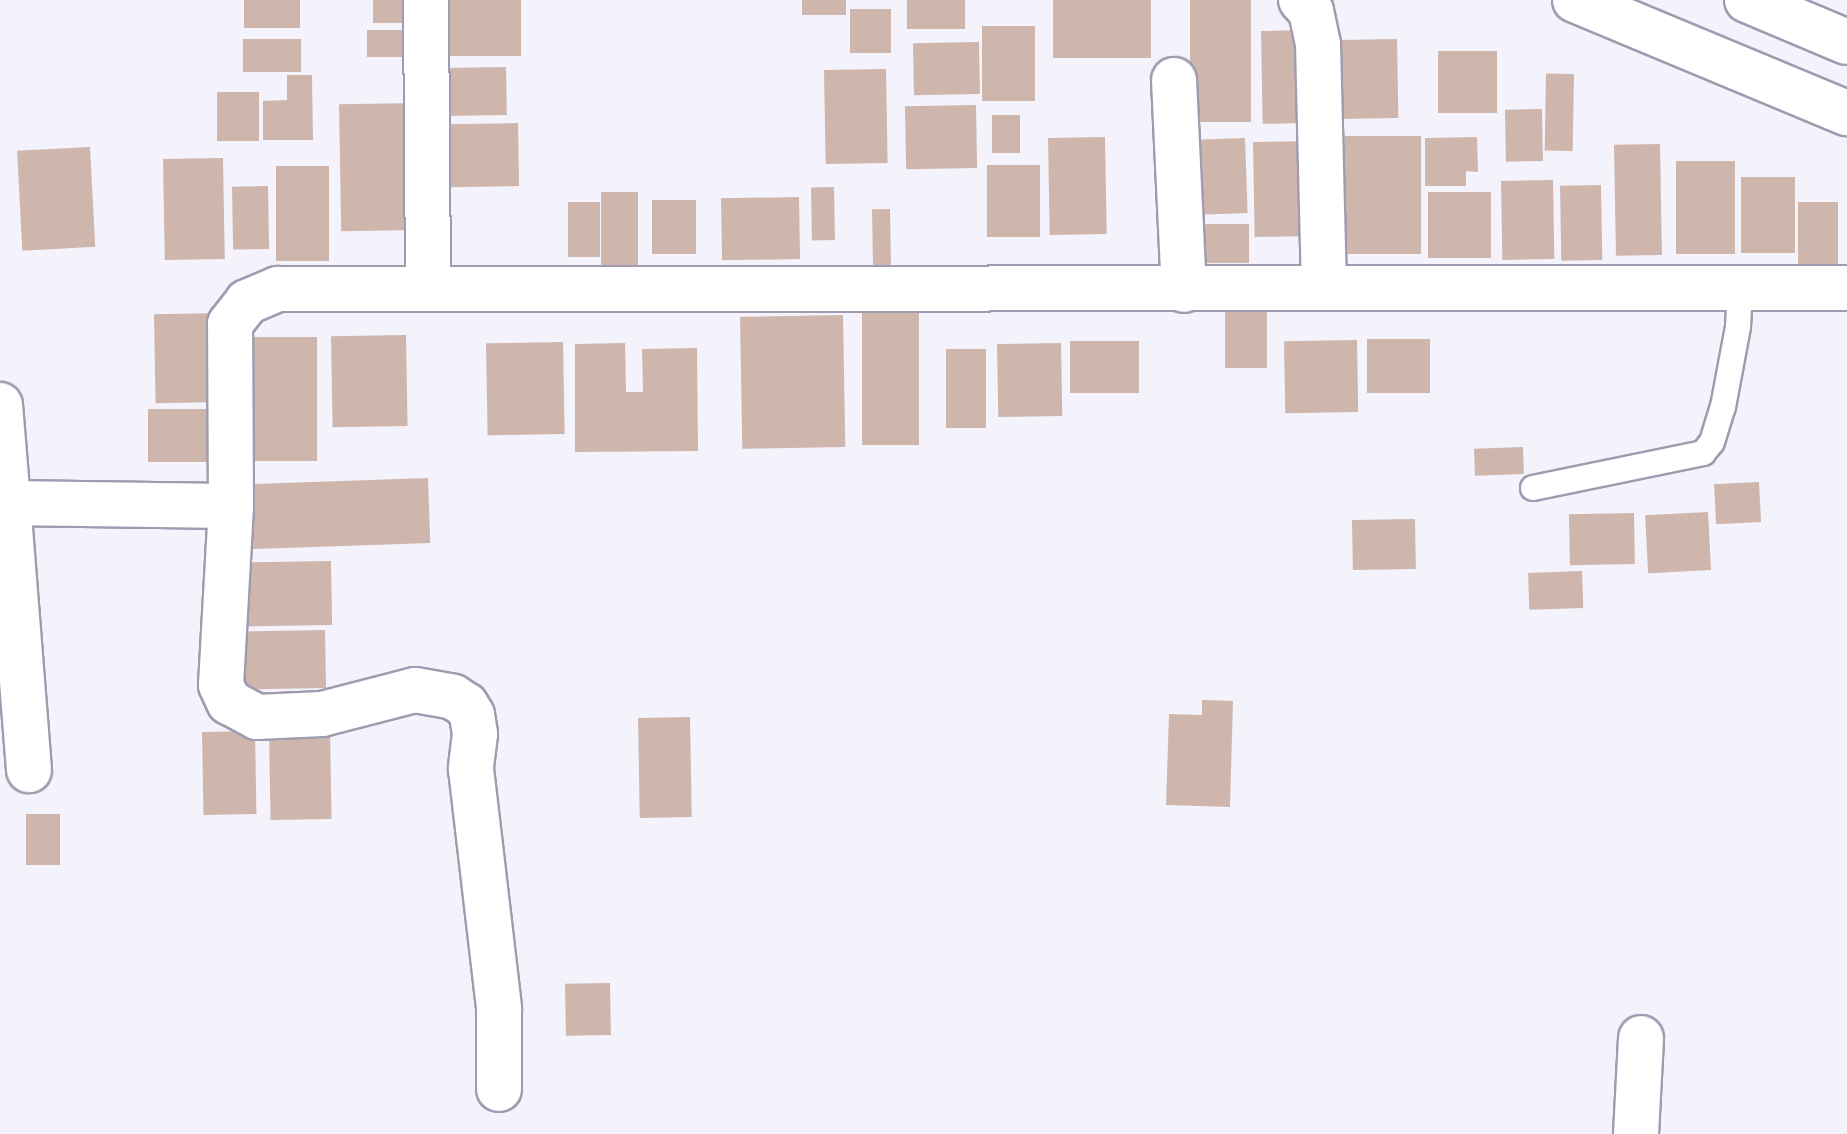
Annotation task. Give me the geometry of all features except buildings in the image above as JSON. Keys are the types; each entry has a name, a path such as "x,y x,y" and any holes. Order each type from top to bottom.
{"main road":[{"path":"426,0 428,289"},
{"path":"1301,0 1311,11 1318,44 1324,288"},
{"path":"1575,0 1847,113"},
{"path":"1747,0 1847,42"},
{"path":"1174,80 1184,290"},
{"path":"499,1089 499,1009 471,769 475,734 472,715 453,697 415,690 322,714 257,717 229,702 221,685 231,506 230,324 247,302 278,289 1847,288"},
{"path":"0,405 4,507 29,770"},
{"path":"4,507 231,506"},
{"path":"1636,1134 1641,1038"}],"lane":[{"path":"1533,488 1703,453 1712,442 1723,407 1738,327 1740,288"}]}
